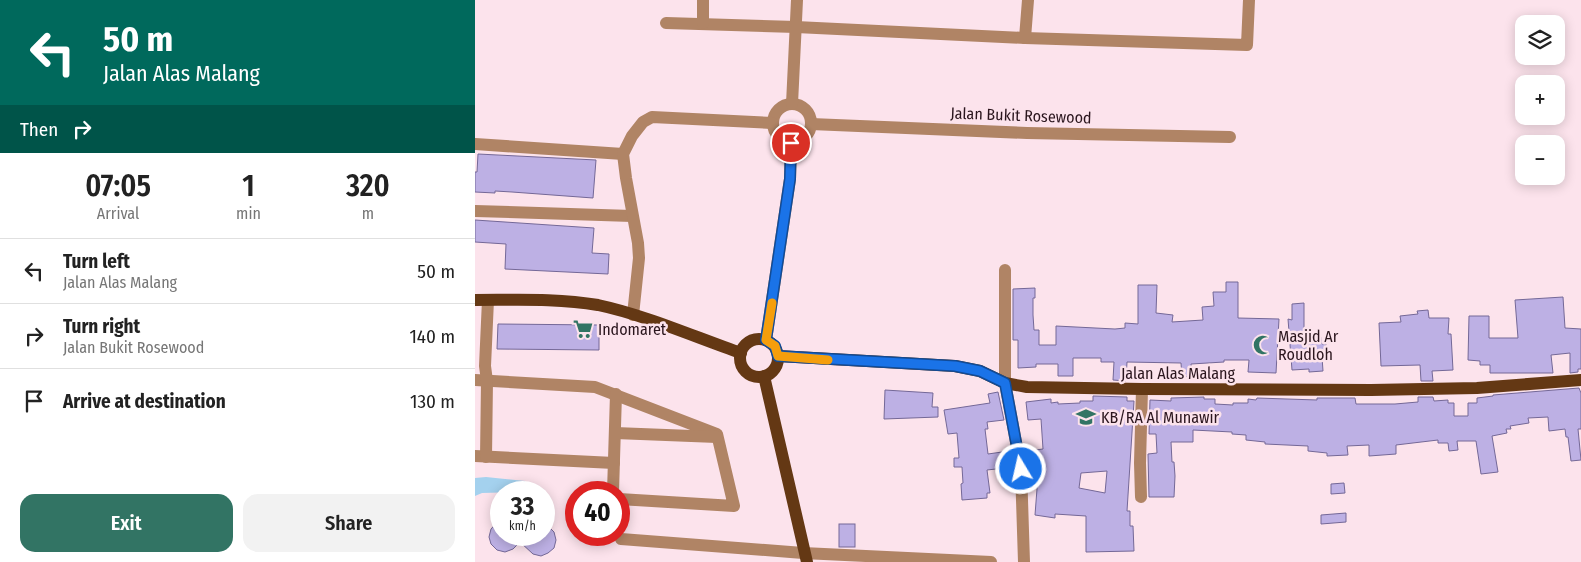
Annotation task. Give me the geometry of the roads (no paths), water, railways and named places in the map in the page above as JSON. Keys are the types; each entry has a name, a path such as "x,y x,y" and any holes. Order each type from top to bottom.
{"main road":[{"path":"481,300 558,301 598,305 741,352"},
{"path":"756,339 766,340 775,346 778,356 775,369 764,376 754,376 745,371 741,362 741,352 746,344 756,339"},
{"name":"Jalan Alas Malang","path":"778,356 955,366 980,371 1005,383 1027,387 1142,390 1371,390 1477,388 1581,380"},
{"path":"764,376 805,557"}],"street":[{"path":"703,0 703,23"},
{"path":"792,104 797,0"},
{"path":"1025,38 1028,0"},
{"path":"666,23 1247,45 1249,0"},
{"path":"792,104 804,108 808,113 811,124 805,138 791,143 777,137 773,131 772,123 773,116 778,109 784,105 792,104"},
{"path":"633,315 639,258 623,154 632,136 643,122 652,117 772,123"},
{"name":"Jalan Bukit Rosewood","path":"811,124 1027,133 1230,137"},
{"path":"766,340 790,179 791,143"},
{"path":"475,144 623,154"},
{"path":"475,211 632,216"},
{"path":"1005,270 1005,383 1021,469 1024,562"},
{"path":"481,300 485,366 481,381 480,457 614,463"},
{"path":"481,381 595,387 717,434 734,506 630,500"},
{"path":"1141,498 1142,390"},
{"path":"613,481 616,394"},
{"path":"615,433 718,437"},
{"path":"630,540 805,557 991,562"}],"water":[{"path":"486,477 525,481 490,481 490,493 475,496 475,478"}],"place":[{"name":"Indomaret","path":"583,329"},
{"name":"Masjid Ar Roudloh","path":"1263,345"},
{"name":"KB/RA Al Munawir","path":"1086,417"}]}
